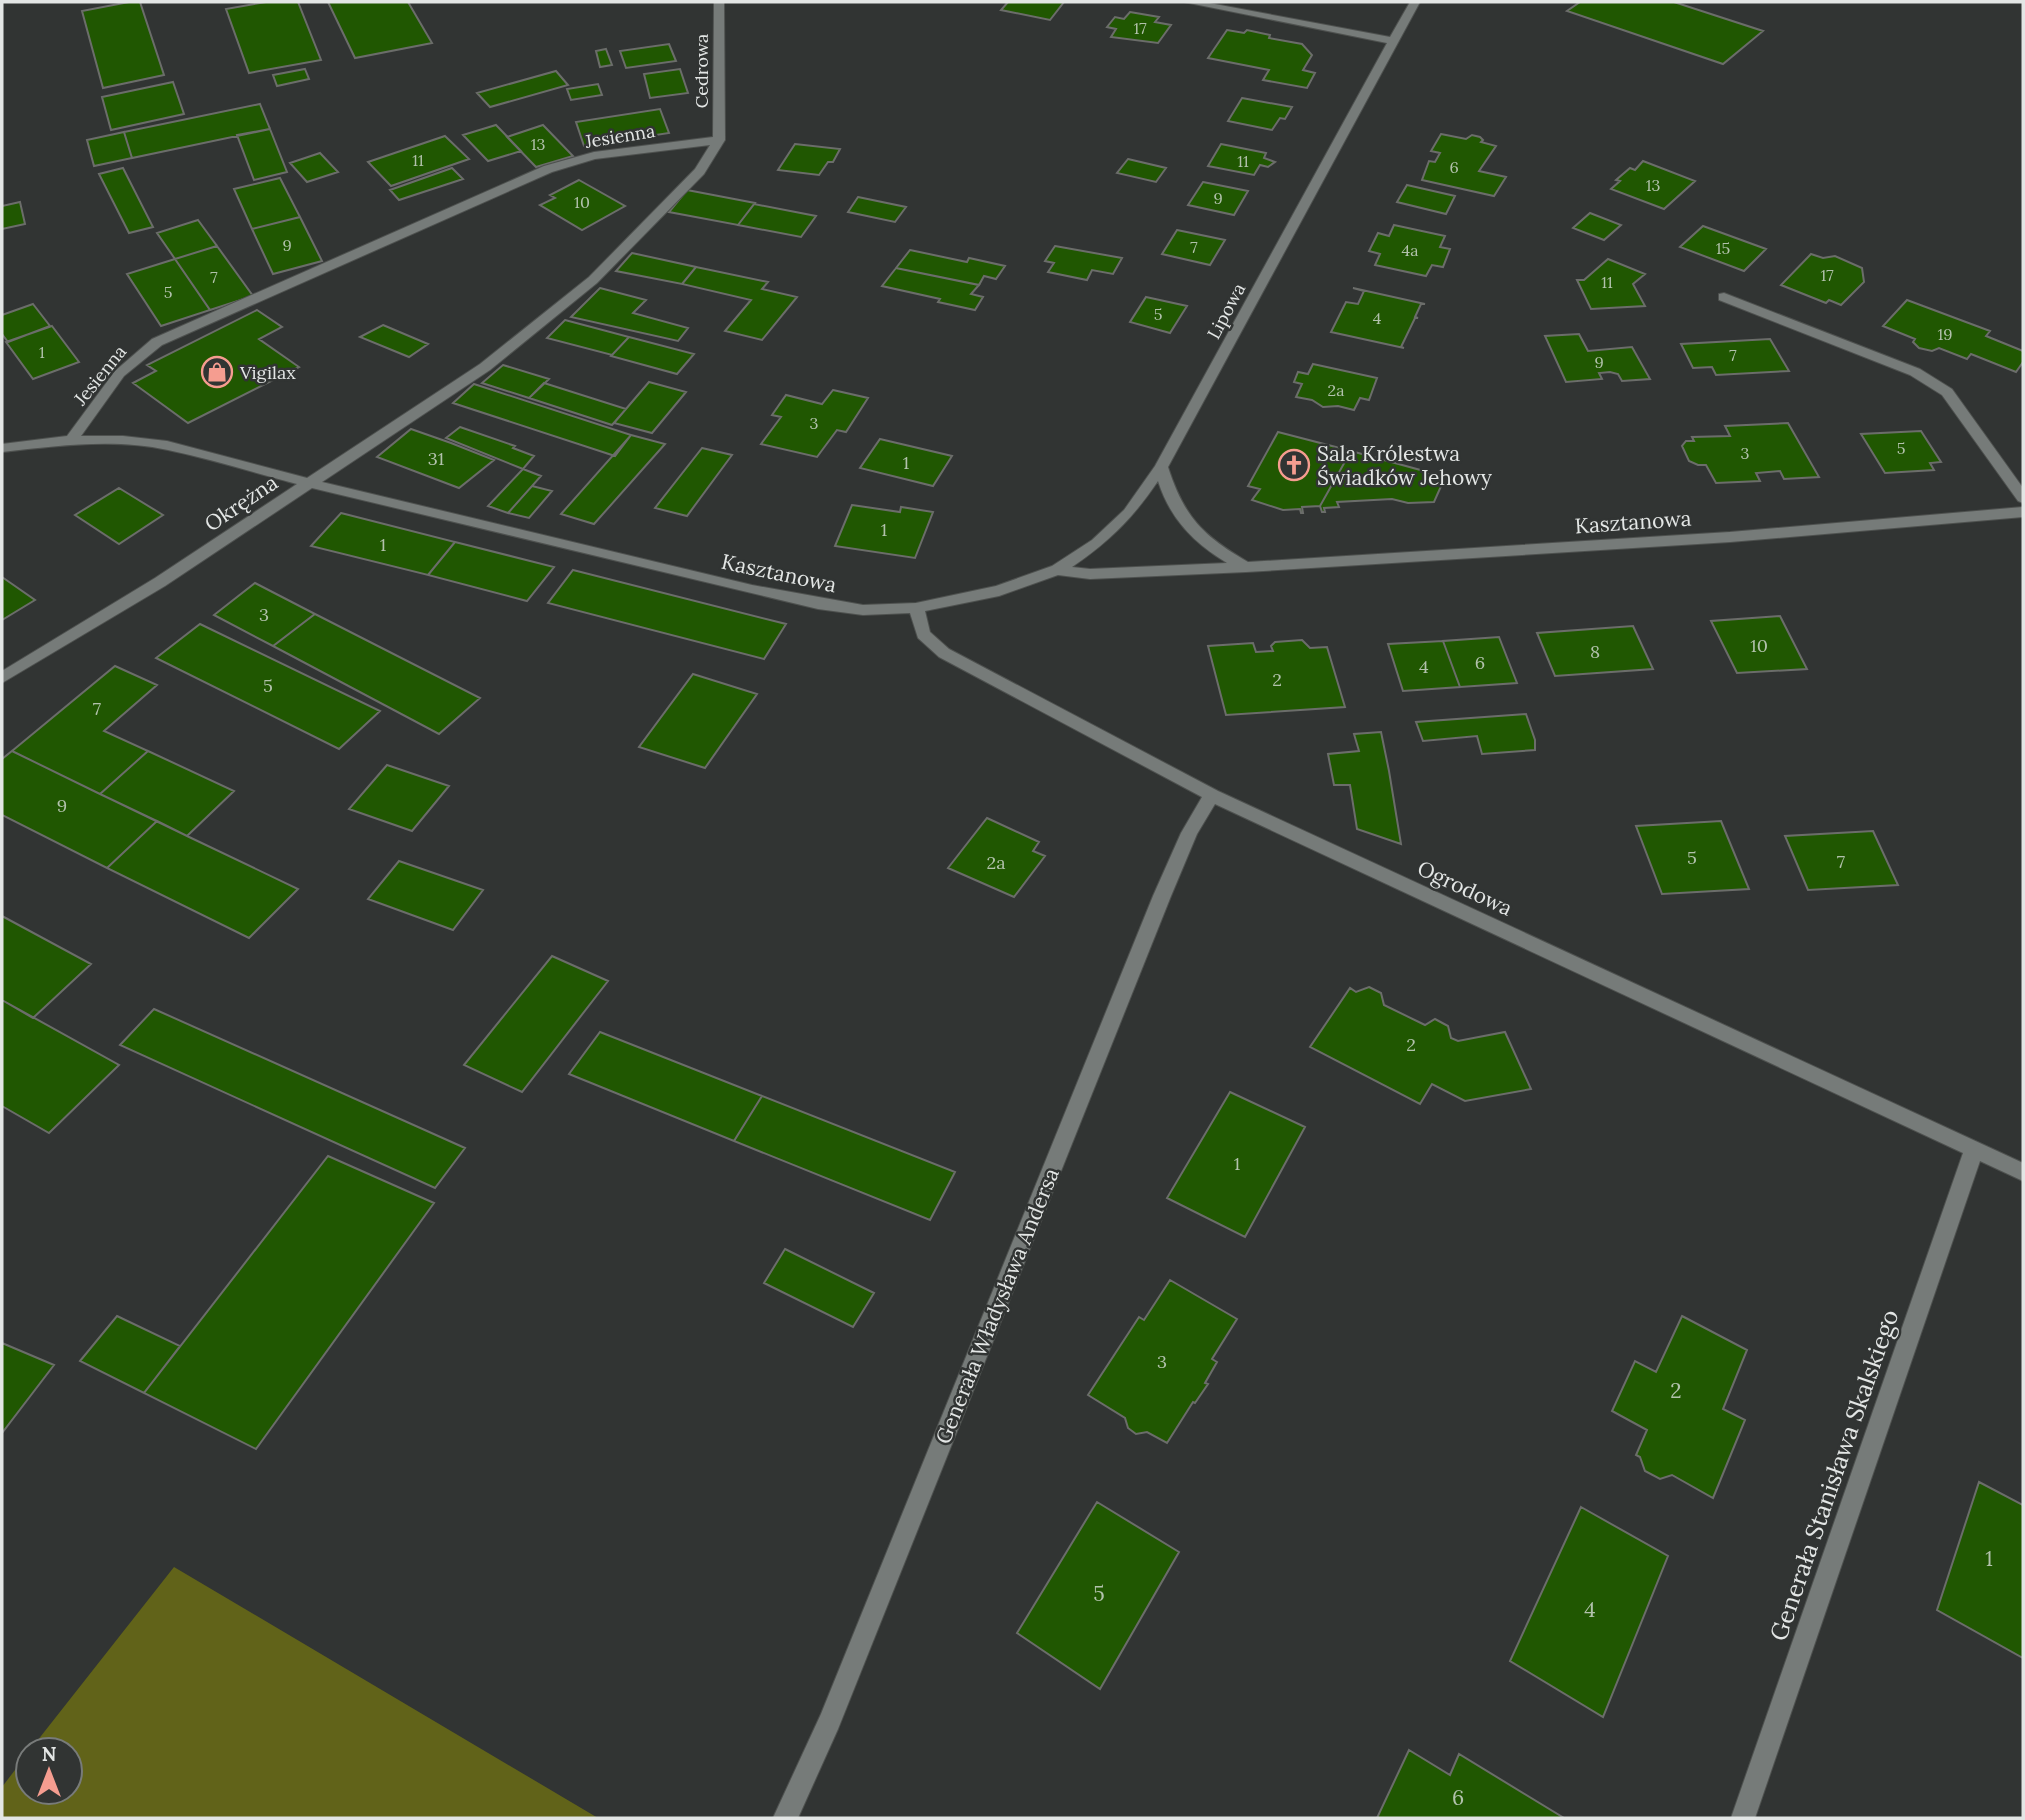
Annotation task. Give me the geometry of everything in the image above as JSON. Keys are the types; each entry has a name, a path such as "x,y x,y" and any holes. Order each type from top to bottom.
{"street":[{"name":"Cedrowa","path":"719,2 719,141"},
{"path":"1189,2 1392,41"},
{"name":"Lipowa","path":"1057,570 1097,543 1129,513 1161,467 1415,2"},
{"name":"Jesienna","path":"71,440 123,367 158,342 548,169 594,156 719,141"},
{"path":"309,483 485,367 593,280 700,171 719,141"},
{"path":"1724,297 1915,372 1947,392 2023,498"},
{"name":"Okrężna","path":"2,448 71,440 123,440 167,445 309,483"},
{"path":"1161,467 1168,491 1191,531 1213,549 1246,567"},
{"name":"Okrężna","path":"2,678 160,582 309,483"},
{"name":"Kasztanowa","path":"309,483 818,604 863,610 916,608 999,591 1057,570 1090,574 1246,567 1731,537 2023,512"},
{"name":"Ogrodowa","path":"916,608 923,634 944,653 1212,795 2023,1172"},
{"name":"Generała Władysława Andersa","path":"785,1818 830,1721 1162,896 1189,833 1212,795"},
{"name":"Generała Stanisława Skalskiego","path":"1743,1818 1975,1149"}],"shaded area":[{"path":"174,1567 598,1818 2,1818 2,1787 14,1771 14,1806 84,1806 84,1736 41,1736"}],"building":[{"path":"140,2 164,75 103,88 82,11"},
{"path":"266,2 298,2 321,60 249,73 226,9"},
{"path":"328,2 408,2 432,43 355,58"},
{"path":"1008,2 1064,2 1050,20 1001,10"},
{"path":"1580,2 1674,2 1763,31 1723,64 1567,11"},
{"path":"1130,12 1159,17 1155,22 1171,25 1158,43 1111,37 1116,29 1107,27 1115,17 1124,19"},
{"path":"1227,30 1244,33 1247,30 1270,35 1269,38 1302,44 1312,55 1303,70 1315,73 1307,88 1263,80 1269,70 1208,58"},
{"path":"669,44 676,61 626,68 620,51"},
{"path":"606,49 612,65 600,67 596,51"},
{"path":"305,69 309,79 277,86 273,75"},
{"path":"680,69 688,93 650,98 644,74"},
{"path":"556,71 568,85 490,107 477,93"},
{"path":"173,82 184,114 111,130 102,97"},
{"path":"598,84 602,95 571,100 567,89"},
{"path":"1242,98 1292,107 1285,119 1280,118 1272,130 1228,121"},
{"path":"260,104 270,129 132,158 124,132"},
{"path":"660,109 669,133 584,146 576,122"},
{"path":"496,125 521,151 488,161 463,135"},
{"path":"543,125 573,156 536,167 507,137"},
{"path":"270,129 287,172 254,180 237,135"},
{"path":"124,132 132,158 94,166 87,140"},
{"path":"1441,134 1466,139 1472,135 1480,137 1483,140 1481,142 1496,146 1479,171 1506,177 1494,196 1422,180 1429,161 1435,162 1440,153 1431,151"},
{"path":"445,136 469,159 391,186 368,162"},
{"path":"795,144 840,149 833,162 828,162 819,175 778,170"},
{"path":"1221,144 1266,153 1264,158 1275,162 1268,167 1260,165 1254,175 1208,166"},
{"path":"320,153 338,172 307,182 290,163"},
{"path":"1128,159 1166,168 1156,182 1117,173"},
{"path":"1643,161 1695,181 1664,209 1611,189 1620,181 1616,180 1630,168 1635,170"},
{"path":"123,168 153,227 129,233 99,174"},
{"path":"452,168 463,179 399,200 390,190"},
{"path":"280,178 300,217 252,229 234,189"},
{"path":"579,180 625,206 582,230 540,205 555,198 550,195"},
{"path":"1203,182 1248,191 1234,215 1188,205"},
{"path":"1407,185 1455,196 1446,214 1397,202"},
{"path":"687,190 755,203 738,225 669,212"},
{"path":"858,197 906,207 895,222 848,212"},
{"path":"20,202 25,224 2,229 2,206"},
{"path":"754,204 816,216 801,237 738,225"},
{"path":"1590,213 1621,225 1604,240 1573,228"},
{"path":"300,217 322,261 273,274 252,229"},
{"path":"198,220 217,246 175,259 157,233"},
{"path":"1394,225 1445,236 1440,247 1450,249 1443,267 1432,265 1426,276 1375,265 1380,254 1369,251 1378,233 1389,236"},
{"path":"1703,226 1766,249 1744,271 1680,247"},
{"path":"1177,230 1225,240 1210,265 1162,254"},
{"path":"217,246 253,296 210,310 175,259"},
{"path":"1055,246 1122,258 1113,274 1092,270 1087,280 1048,272 1054,263 1045,261"},
{"path":"910,250 967,262 969,258 1005,266 996,279 984,276 979,285 896,268"},
{"path":"632,253 696,267 682,284 616,271"},
{"path":"1811,254 1823,258 1835,256 1862,268 1864,282 1841,305 1829,300 1826,303 1781,285"},
{"path":"175,259 210,310 161,326 127,274"},
{"path":"1608,259 1645,274 1633,284 1645,306 1591,309 1577,280 1584,280"},
{"path":"696,267 768,282 762,289 797,297 762,340 725,331 751,300 682,284"},
{"path":"896,268 979,285 971,294 983,297 975,310 882,286"},
{"path":"600,288 646,300 633,313 688,328 678,341 571,317"},
{"path":"1353,288 1425,304 1421,304 1415,317 1418,318 1415,318 1401,347 1404,348 1331,332 1346,302 1358,304 1364,291"},
{"path":"1146,297 1187,306 1170,333 1130,322"},
{"path":"1907,300 1990,331 1986,336 2023,351 2023,362 2016,372 1971,354 1967,359 1939,348 1932,351 1919,348 1913,342 1915,339 1883,326"},
{"path":"33,304 50,326 8,342 2,334 2,315"},
{"path":"257,310 282,327 259,339 299,367 188,423 133,383 156,371 147,365"},
{"path":"565,320 629,337 612,355 547,338"},
{"path":"383,325 428,344 409,357 360,337"},
{"path":"52,326 79,362 33,379 6,342"},
{"path":"1579,334 1588,351 1632,347 1650,379 1622,381 1618,374 1610,372 1599,373 1602,379 1566,382 1545,336"},
{"path":"629,337 694,354 677,374 611,356"},
{"path":"1770,339 1789,371 1716,375 1712,367 1693,368 1681,344"},
{"path":"1313,364 1377,378 1369,400 1360,398 1354,410 1338,406 1323,407 1312,400 1296,397 1302,384 1294,382 1298,372 1308,374"},
{"path":"503,365 549,379 529,398 482,383"},
{"path":"649,382 686,392 652,433 614,423"},
{"path":"544,383 626,409 612,425 529,398"},
{"path":"474,384 631,435 615,456 453,403"},
{"path":"833,390 868,398 846,432 837,430 817,457 761,444 781,417 772,415 786,395 822,404"},
{"path":"1788,423 1819,477 1784,479 1780,471 1756,473 1760,481 1716,483 1706,465 1689,461 1682,446 1686,441 1694,441 1692,437 1730,436 1725,426"},
{"path":"460,427 515,446 513,448 534,456 523,469 446,438"},
{"path":"411,429 494,460 459,488 377,457"},
{"path":"1921,431 1941,462 1930,463 1934,470 1885,473 1861,434"},
{"path":"1278,432 1351,451 1320,506 1302,507 1301,513 1300,509 1283,510 1252,500 1260,489 1248,486"},
{"path":"631,435 665,444 594,524 561,514"},
{"path":"880,439 952,456 933,486 860,468"},
{"path":"702,448 732,455 687,516 655,508"},
{"path":"1351,451 1424,471 1442,484 1434,502 1408,503 1392,499 1337,502 1339,507 1324,508 1325,512 1322,512 1320,506"},
{"path":"523,469 541,476 508,513 488,506"},
{"path":"532,486 552,491 529,518 508,513"},
{"path":"119,488 163,515 119,544 75,515"},
{"path":"852,505 900,512 901,507 933,512 915,558 835,546"},
{"path":"341,513 455,542 428,575 311,546"},
{"path":"455,542 554,567 527,601 428,575"},
{"path":"573,570 786,624 764,659 548,603"},
{"path":"2,577 35,600 2,620"},
{"path":"255,583 315,614 273,646 214,615"},
{"path":"315,614 480,698 439,734 273,646"},
{"path":"1780,616 1807,669 1737,673 1711,621"},
{"path":"200,624 380,711 339,749 156,658"},
{"path":"1633,626 1653,669 1555,676 1537,633"},
{"path":"1499,637 1517,683 1460,687 1443,641"},
{"path":"1302,640 1310,648 1327,647 1345,707 1226,715 1208,646 1253,643 1256,652 1273,651 1271,646 1275,642"},
{"path":"1443,641 1460,687 1403,691 1388,644"},
{"path":"115,666 157,685 104,731 148,751 100,794 12,751"},
{"path":"693,674 757,694 705,768 639,747"},
{"path":"1526,714 1535,740 1535,750 1482,754 1477,736 1423,741 1416,722"},
{"path":"1381,732 1401,844 1357,829 1350,785 1334,785 1328,754 1359,751 1354,734"},
{"path":"12,751 157,821 107,868 2,815 2,759"},
{"path":"148,751 234,791 187,836 100,794"},
{"path":"387,765 449,786 412,831 349,809"},
{"path":"987,818 1039,842 1033,851 1045,856 1014,897 948,868"},
{"path":"157,821 298,889 249,938 107,868"},
{"path":"1721,821 1749,889 1662,894 1636,826"},
{"path":"1873,831 1898,885 1808,890 1785,836"},
{"path":"399,861 483,890 453,930 368,899"},
{"path":"2,916 91,964 33,1018 2,1000"},
{"path":"552,956 608,981 522,1092 464,1065"},
{"path":"1369,987 1381,993 1384,1005 1425,1025 1435,1019 1448,1026 1451,1038 1458,1041 1505,1032 1531,1089 1465,1101 1432,1084 1420,1104 1310,1047 1350,988 1356,992"},
{"path":"2,1000 119,1065 49,1133 2,1106"},
{"path":"154,1009 465,1148 435,1188 120,1045"},
{"path":"600,1032 762,1096 734,1141 569,1074"},
{"path":"1230,1092 1305,1127 1245,1237 1167,1198"},
{"path":"762,1096 955,1172 930,1220 734,1141"},
{"path":"328,1156 434,1203 256,1449 144,1393"},
{"path":"785,1249 874,1293 853,1327 764,1283"},
{"path":"1170,1280 1237,1319 1212,1359 1217,1362 1205,1383 1208,1384 1167,1443 1147,1432 1136,1434 1128,1428 1125,1418 1088,1395 1139,1317 1144,1320"},
{"path":"117,1316 180,1346 144,1393 80,1361"},
{"path":"1682,1316 1747,1350 1723,1409 1745,1420 1713,1498 1672,1475 1660,1479 1645,1471 1640,1457 1636,1455 1647,1430 1612,1411 1635,1361 1656,1372"},
{"path":"2,1343 54,1365 2,1433"},
{"path":"1979,1482 2023,1505 2023,1658 1937,1610"},
{"path":"1097,1502 1179,1552 1100,1689 1017,1633"},
{"path":"1581,1507 1668,1556 1603,1717 1510,1661"},
{"path":"1409,1750 1450,1775 1459,1754 1564,1818 1377,1818"}],"place":[{"name":"Vigilax","path":"217,372"},
{"name":"Sala Królestwa Świadków Jehowy","path":"1294,465"}]}
